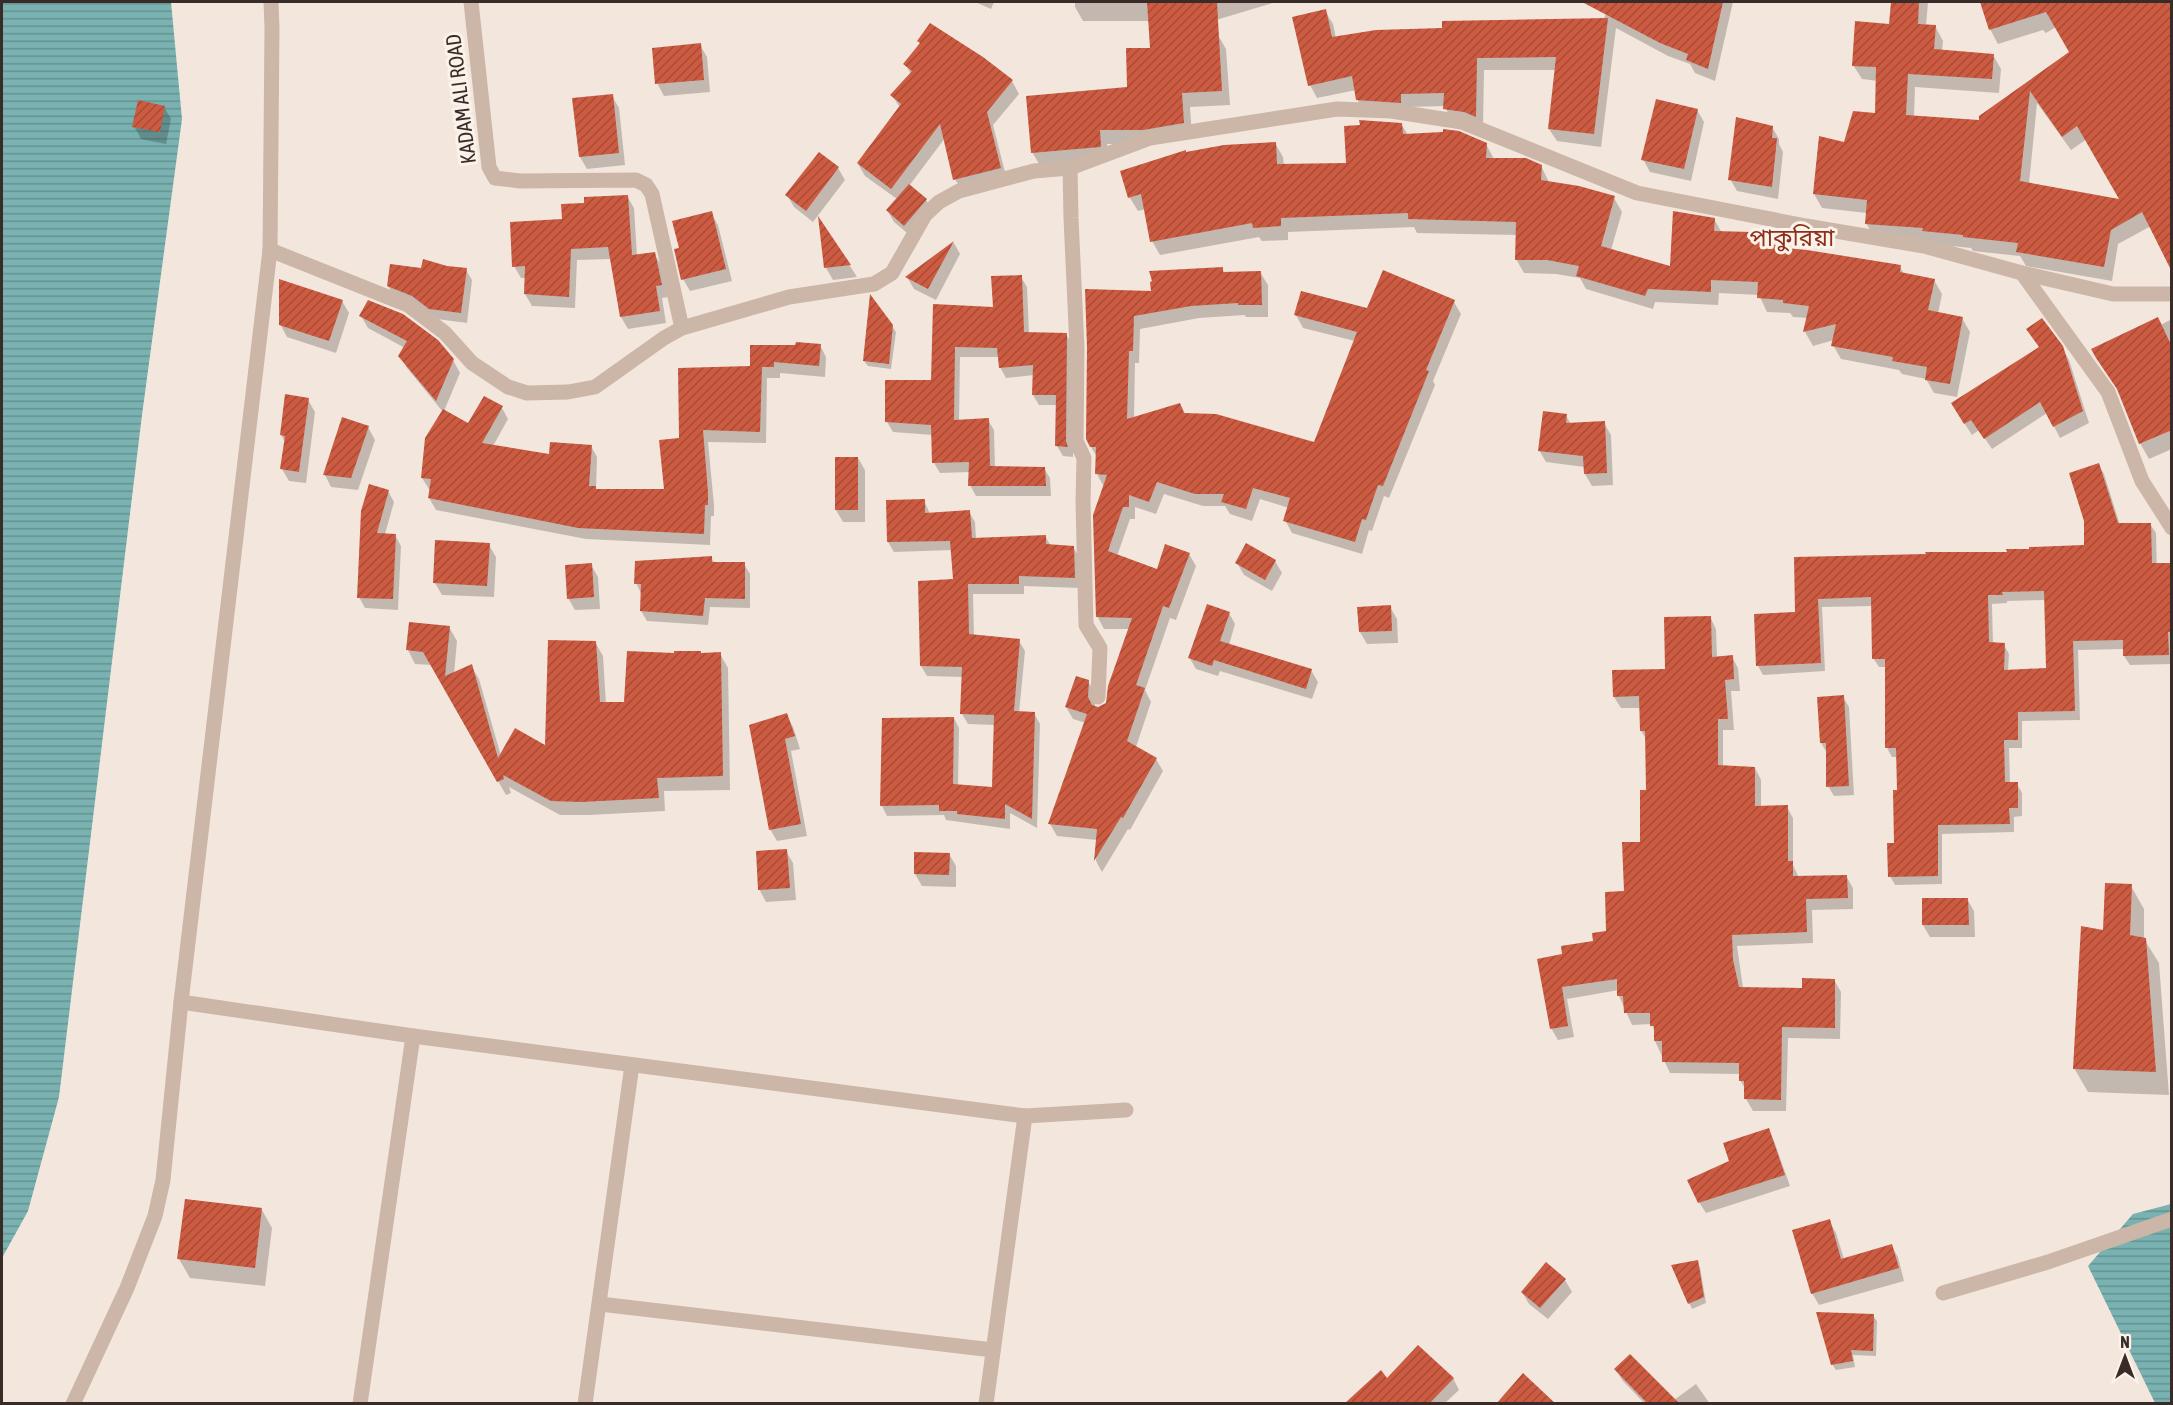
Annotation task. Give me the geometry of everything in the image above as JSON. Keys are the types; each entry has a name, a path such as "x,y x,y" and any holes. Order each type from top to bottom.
{"street":[{"path":"73,1404 127,1288 155,1216 163,1180 181,1002 270,250 271,2"},
{"name":"KADAM ALI ROAD","path":"471,2 489,167 495,178 520,181 636,180 646,185 652,194 682,328"},
{"path":"270,250 408,305 445,333 472,363 508,387 527,393 568,392 595,387 664,338 682,328 789,297 874,284 892,273 925,215 939,202 959,191 1034,171 1070,168 1150,138 1337,109 1391,111 1462,122 1637,193 1924,246 2022,273 2113,294 2172,294"},
{"path":"1070,168 1077,348 1076,441 1084,458 1086,625 1100,648 1098,697"},
{"path":"2022,273 2108,392 2142,481 2172,528"},
{"path":"181,1002 413,1036 1024,1116 1126,1110"},
{"path":"360,1404 413,1036"},
{"path":"585,1404 632,1065"},
{"path":"986,1404 1024,1116"},
{"path":"1943,1293 2048,1262 2172,1219"},
{"path":"600,1304 993,1350"}],"water":[{"path":"2,2 171,2 182,119 142,415 59,1097 28,1211 2,1258"},
{"path":"2171,1204 2171,1403 2155,1403 2088,1266 2133,1214"}],"building":[{"path":"1147,2 1217,2 1222,91 1182,93 1184,123 1143,130 1100,130 1100,147 1031,153 1026,96 1127,87 1126,48 1150,48"},
{"path":"1582,2 1723,2 1708,69 1686,60 1688,54 1660,43"},
{"path":"1891,2 1919,2 1918,24 1936,25 1934,49 1994,54 1992,79 1908,74 1906,115 1979,120 1979,116 2069,52 2046,12 1989,30 1980,2 2172,2 2172,272 2142,212 2111,230 2104,267 2016,252 2018,243 1922,231 1923,228 1865,224 1867,200 1813,194 1819,136 1844,142 1853,111 1875,113 1876,67 1852,66 1855,21 1889,24","holes":["2030,91 2062,137 2077,126 2119,199 2020,181"]},
{"path":"1326,9 1332,37 1376,30 1442,28 1442,21 1608,18 1594,134 1548,129 1556,57 1477,58 1476,117 1464,112 1443,109 1444,93 1401,94 1401,103 1356,100 1352,76 1308,86 1292,17"},
{"path":"930,23 983,57 1013,80 987,112 1001,168 953,180 940,124 891,189 857,163 901,104 890,95 912,71 903,64 920,43 917,41"},
{"path":"701,43 704,80 655,84 652,48"},
{"path":"613,94 619,153 579,157 572,98"},
{"path":"1656,99 1698,109 1684,169 1641,160"},
{"path":"138,100 165,106 160,132 132,127"},
{"path":"1736,117 1773,126 1772,138 1777,138 1772,187 1728,180"},
{"path":"1359,120 1402,123 1403,134 1443,132 1443,129 1459,131 1487,143 1486,158 1526,158 1542,165 1541,180 1579,186 1615,196 1601,246 1670,266 1673,211 1715,218 1714,231 1752,232 1752,238 1766,240 1765,243 1776,245 1776,247 1901,265 1900,272 1935,279 1928,310 1963,317 1950,384 1925,380 1927,367 1892,361 1893,357 1831,346 1836,324 1803,332 1809,306 1783,303 1783,300 1757,298 1758,282 1711,280 1711,292 1648,289 1645,296 1576,276 1579,266 1547,260 1515,260 1516,222 1408,219 1408,213 1281,218 1281,226 1253,228 1252,223 1150,242 1141,194 1128,198 1120,171 1186,150 1186,152 1224,145 1276,142 1277,164 1346,163 1344,126 1360,125"},
{"path":"819,152 839,167 806,211 785,195"},
{"path":"909,184 927,199 904,226 886,210"},
{"path":"628,195 632,255 655,252 662,285 656,286 660,311 620,317 608,247 571,249 569,297 524,294 525,266 512,267 510,222 562,219 561,204 584,203 584,197"},
{"path":"712,211 726,269 681,280 674,249 679,248 672,221"},
{"path":"818,216 851,265 824,268"},
{"path":"954,241 928,289 905,277"},
{"path":"423,259 447,266 467,268 461,313 429,309 412,296 387,286 390,264 421,268"},
{"path":"1223,267 1223,272 1261,271 1262,305 1238,305 1238,303 1191,306 1134,316 1133,351 1129,351 1127,419 1180,403 1184,413 1216,414 1314,442 1357,332 1294,315 1301,291 1367,308 1383,270 1455,300 1383,486 1378,485 1366,520 1362,519 1355,542 1283,521 1290,498 1253,488 1246,509 1221,502 1224,494 1195,494 1157,482 1149,502 1129,495 1129,507 1123,507 1108,551 1157,569 1165,544 1190,553 1169,608 1163,606 1136,685 1145,688 1127,741 1157,758 1123,818 1121,817 1094,861 1097,829 1048,824 1087,714 1065,707 1076,676 1089,680 1088,697 1092,705 1098,707 1106,703 1108,686 1132,618 1096,617 1093,515 1107,475 1095,474 1096,447 1090,447 1086,439 1085,289 1151,291 1150,282 1152,281 1149,271"},
{"path":"1022,275 1024,332 1067,333 1066,441 1068,447 1055,446 1056,395 1032,395 1033,365 999,368 997,348 955,347 954,420 989,418 990,466 1045,467 1046,486 968,486 969,462 932,463 931,425 885,422 885,380 931,380 933,304 993,307 991,276"},
{"path":"279,279 343,300 329,341 279,325"},
{"path":"870,294 893,325 889,364 863,361"},
{"path":"368,300 403,314 438,340 454,359 436,401 398,356 407,341 359,316"},
{"path":"2158,317 2172,347 2172,430 2139,444 2117,389 2091,349"},
{"path":"2042,318 2063,346 2083,411 2053,427 2040,402 1984,439 1971,420 1964,424 1951,403 2039,347 2026,329"},
{"path":"796,342 821,344 819,366 774,362 774,367 762,367 760,432 703,430 708,492 704,534 578,528 428,498 431,479 421,478 425,438 443,409 468,423 484,396 503,406 482,443 549,454 550,442 592,445 589,486 596,486 596,489 664,489 659,440 679,438 678,368 750,366 750,345 795,345"},
{"path":"285,394 309,398 299,472 280,469 285,436 280,435"},
{"path":"1543,411 1567,414 1566,423 1605,421 1607,473 1584,474 1583,456 1538,451"},
{"path":"342,417 369,426 351,478 323,475"},
{"path":"835,457 858,457 858,510 835,510"},
{"path":"2099,463 2118,523 2151,523 2152,563 2172,563 2172,632 2168,632 2169,655 2123,656 2123,640 2073,641 2075,711 2018,712 2018,740 2004,740 2005,782 2018,782 2018,808 2009,808 2010,824 1938,825 1938,876 1888,877 1887,843 1894,843 1893,790 1897,790 1896,748 1885,748 1885,659 1872,659 1871,597 1818,599 1821,663 1756,666 1754,614 1795,612 1794,557 1926,554 1925,552 2007,552 2006,549 2084,545 2084,521 2069,473","holes":["2044,591 2046,668 2004,670 2005,643 1989,642 1988,595 2003,595 2002,592"]},
{"path":"369,484 389,490 377,533 396,534 393,599 357,598 361,511"},
{"path":"925,499 925,513 970,510 972,538 1046,535 1046,544 1074,546 1075,578 1019,576 1019,584 968,584 969,634 1020,639 1014,711 1035,712 1032,819 1005,804 1005,819 957,814 957,811 939,811 939,805 880,806 882,718 954,717 953,784 992,787 994,715 960,714 962,667 920,666 918,581 953,579 950,541 887,542 886,500"},
{"path":"435,540 490,543 487,586 433,583"},
{"path":"1246,543 1276,560 1265,580 1235,563"},
{"path":"712,556 712,562 745,562 745,599 705,598 703,616 640,611 641,584 634,584 635,561"},
{"path":"592,563 594,597 567,599 565,565"},
{"path":"1207,604 1230,612 1220,641 1312,669 1306,689 1214,660 1212,666 1188,658"},
{"path":"1391,605 1392,631 1359,632 1357,607"},
{"path":"1711,616 1712,657 1733,655 1734,679 1725,680 1728,719 1718,719 1718,765 1755,767 1755,806 1788,805 1788,861 1793,861 1793,876 1847,875 1848,898 1806,899 1807,932 1732,935 1733,960 1739,987 1802,988 1802,978 1835,979 1835,1028 1782,1027 1781,1100 1744,1099 1744,1081 1739,1081 1739,1063 1662,1062 1662,1041 1654,1041 1654,1026 1650,1026 1650,1013 1624,1013 1623,996 1617,996 1617,979 1562,987 1568,1026 1550,1029 1537,959 1562,954 1561,946 1593,941 1592,933 1606,931 1605,892 1624,891 1622,842 1640,842 1640,790 1646,790 1645,731 1640,731 1639,696 1613,697 1612,670 1665,669 1664,617"},
{"path":"409,622 450,626 445,676 472,664 498,758 515,728 545,745 548,640 596,641 600,702 624,702 627,651 721,652 723,776 657,778 659,798 581,802 551,801 503,775 504,779 497,782 423,652 406,650"},
{"path":"1844,695 1849,786 1826,787 1826,743 1820,743 1817,697"},
{"path":"787,713 795,736 785,739 801,824 769,830 749,725"},
{"path":"787,849 790,888 758,890 756,851"},
{"path":"914,852 950,853 949,875 914,874"},
{"path":"2105,883 2132,884 2130,935 2146,938 2156,1072 2073,1069 2081,926 2103,930"},
{"path":"1922,898 1968,898 1969,925 1922,925"},
{"path":"1769,1128 1785,1175 1698,1203 1687,1180 1729,1161 1723,1143"},
{"path":"185,1199 262,1208 255,1268 177,1259"},
{"path":"1830,1219 1841,1259 1892,1244 1899,1268 1811,1294 1792,1230"},
{"path":"1698,1260 1704,1297 1688,1304 1671,1265"},
{"path":"1546,1262 1566,1279 1540,1308 1521,1292"},
{"path":"1816,1312 1874,1314 1873,1351 1851,1350 1853,1361 1831,1365"},
{"path":"1418,1345 1454,1378 1429,1404 1344,1404 1381,1370 1387,1378"},
{"path":"1630,1354 1680,1404 1648,1404 1614,1369"},
{"path":"1523,1373 1556,1404 1496,1404"}],"district":[{"name":"পাকুরিয়া","path":"1792,238"}]}
